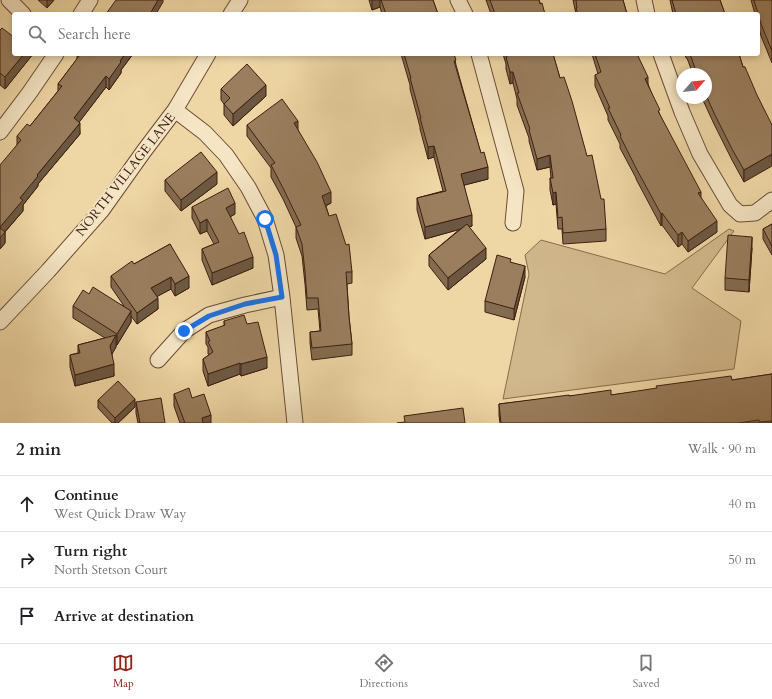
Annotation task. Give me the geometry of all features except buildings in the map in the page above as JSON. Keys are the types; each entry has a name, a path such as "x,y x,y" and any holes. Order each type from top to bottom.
{"street":[{"path":"9,0 21,12"},
{"path":"82,12 90,0"},
{"path":"458,0 464,12"},
{"path":"644,0 647,12"},
{"path":"0,132 55,56"},
{"name":"NORTH VILLAGE LANE","path":"0,322 102,210 175,110 207,56"},
{"path":"480,56 516,191 513,223"},
{"path":"662,56 682,112 700,154 730,205 740,214 754,212 772,200"},
{"path":"175,110 205,133 226,155 248,187 265,219 276,255 282,297 295,423"},
{"path":"158,360 184,331 209,316 245,304 282,297"}],"shaded area":[{"path":"729,229 734,231 692,288 741,321 734,369 503,399 529,274 525,255 541,240 665,274"}],"route":[{"path":"184,331 209,316 245,304 282,297 276,255 265,219"}]}
